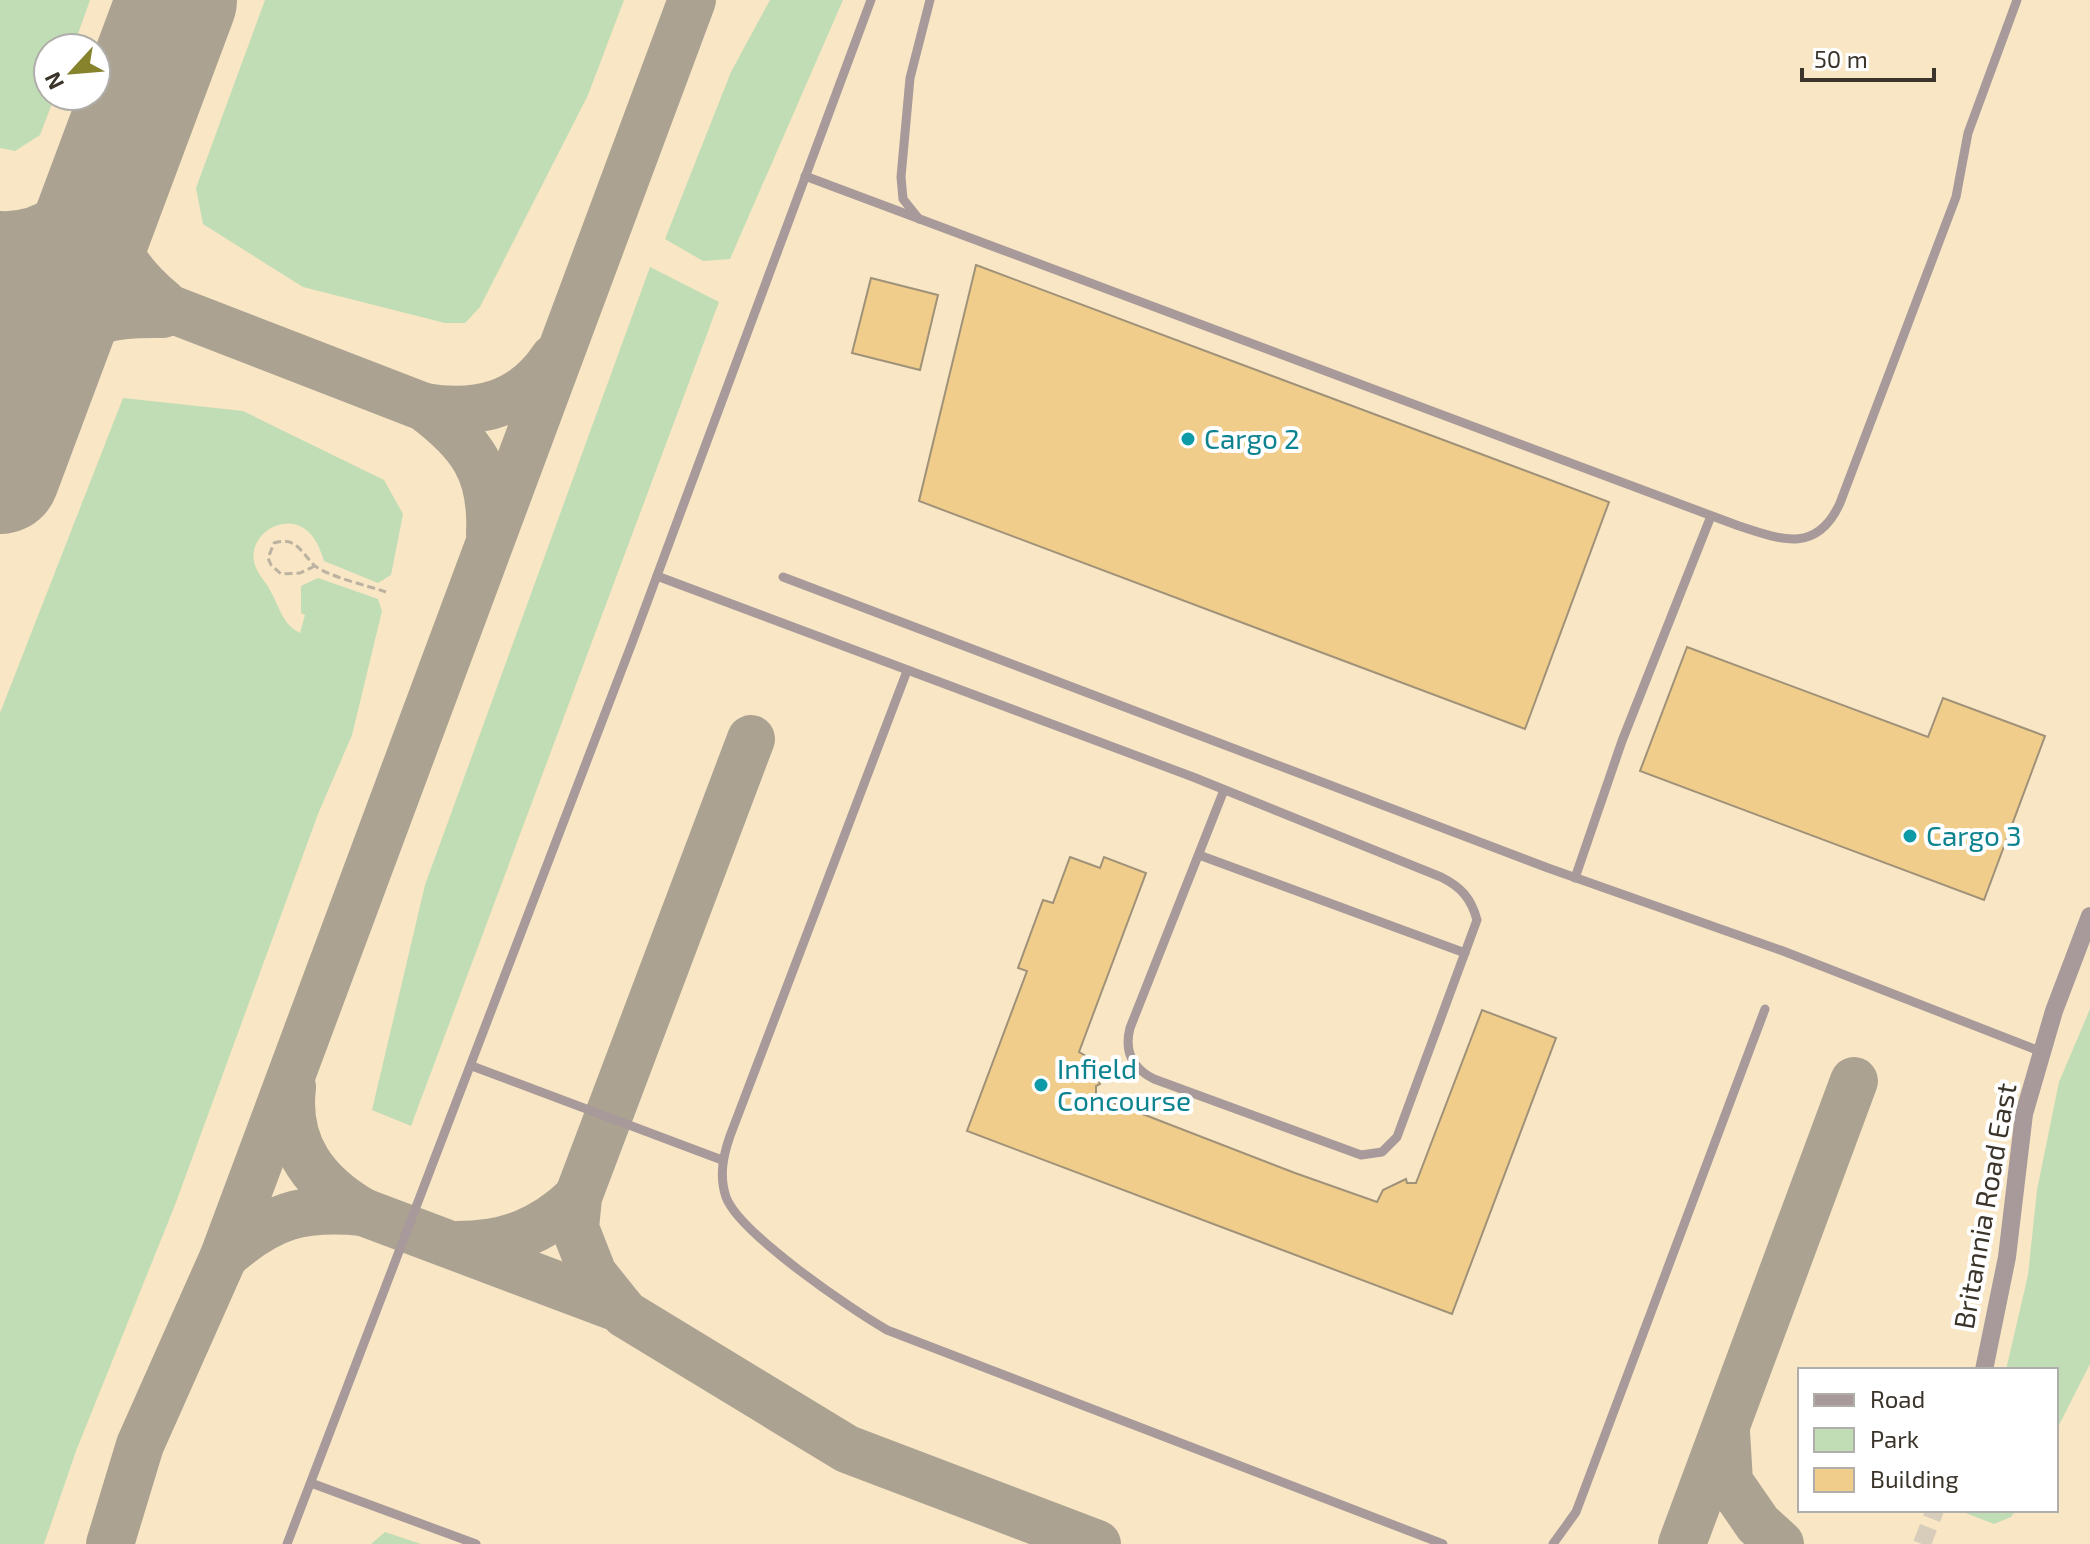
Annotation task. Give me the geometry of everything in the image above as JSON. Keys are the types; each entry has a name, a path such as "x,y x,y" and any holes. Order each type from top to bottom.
{"street":[{"name":"Britannia Road East","path":"1984,1368 2007,1257 2024,1114 2042,1052 2090,916"}],"lane":[{"path":"287,1544 472,1066 871,0"},
{"path":"919,219 903,199 901,177 910,78 930,0"},
{"path":"805,176 1711,516 1774,538 1795,540 1816,533 1835,514 1956,197 1968,133 2017,0"},
{"path":"1575,878 1622,741 1711,516"},
{"path":"657,576 1224,790 1455,883 1473,906 1477,920 1397,1137 1382,1152 1361,1155 1154,1079 1134,1064 1127,1040 1224,790"},
{"path":"783,577 1575,878 1783,951 2042,1052"},
{"path":"907,671 722,1160 725,1189 735,1213 819,1286 887,1330 1443,1544"},
{"path":"1199,855 1465,953"},
{"path":"1553,1544 1576,1512 1765,1009"},
{"path":"472,1066 722,1160"},
{"path":"311,1483 476,1544"}],"path":[{"path":"315,566 300,573 281,574 271,565 270,551 274,543 284,540 294,543 302,548 315,566 386,592"}],"shaded area":[{"path":"0,0 2090,0 2090,1544 0,1544"}],"green space":[{"path":"0,0 90,0 79,32 32,32 32,112 49,112 40,135 15,151 0,148"},
{"path":"265,0 624,0 588,95 480,307 465,323 445,323 303,287 203,224 196,188"},
{"path":"770,0 843,0 730,259 703,261 665,239 731,72"},
{"path":"650,267 719,302 411,1126 372,1110 425,885"},
{"path":"123,398 243,411 384,480 403,514 391,575 378,583 324,561 312,536 296,525 278,525 269,529 257,543 254,561 257,570 286,621 300,633 305,615 301,613 301,586 318,578 378,599 382,611 352,735 318,814 175,1205 76,1451 44,1544 0,1544 0,713"},
{"path":"2090,1009 2090,1364 2058,1427 2058,1368 2006,1368 2028,1275 2037,1190 2059,1082"},
{"path":"1963,1512 2015,1512 2011,1517 1994,1524"},
{"path":"385,1532 421,1544 371,1544"}],"building":[{"name":"Cargo 2","path":"976,265 1609,502 1525,729 919,501"},
{"path":"871,278 938,295 920,370 852,353"},
{"name":"Cargo 3","path":"1687,647 1928,737 1943,698 2045,736 1984,900 1640,771"},
{"name":"Infield Concourse","path":"1070,857 1100,868 1104,857 1146,873 1079,1052 1086,1056 1085,1063 1090,1061 1100,1084 1096,1086 1096,1096 1295,1173 1377,1202 1383,1190 1406,1179 1407,1183 1416,1183 1482,1010 1556,1038 1452,1314 967,1131 1027,971 1018,968 1043,900 1053,903"}],"taxiway":[{"path":"110,1544 140,1445 224,1256 692,0"},
{"path":"0,235 19,234 51,224 78,204 115,167 110,209 116,243 133,273 163,303"},
{"path":"0,243 424,407 455,433 476,461 488,493 490,534"},
{"path":"0,257 23,297 39,369 66,340 92,323 123,315 163,314"},
{"path":"424,407 462,410 497,404 528,387 554,358"},
{"path":"751,739 578,1197 575,1228 593,1274 625,1314 847,1449 1097,1544"},
{"path":"1682,1544 1854,1081"},
{"path":"292,1087 293,1127 299,1145 318,1175 346,1201 363,1212 621,1309"},
{"path":"457,1245 492,1242 523,1234 551,1219 578,1197"},
{"path":"224,1256 256,1231 288,1217 322,1211 363,1212"},
{"path":"1726,1432 1729,1482 1758,1524 1780,1544"}],"runway":[{"path":"0,474 177,0"}],"tunnel":[{"path":"1922,1544 1934,1512"}],"place":[{"name":"Cargo 2","path":"1188,439"},
{"name":"Cargo 3","path":"1910,836"},
{"name":"Infield Concourse","path":"1041,1085"}]}
